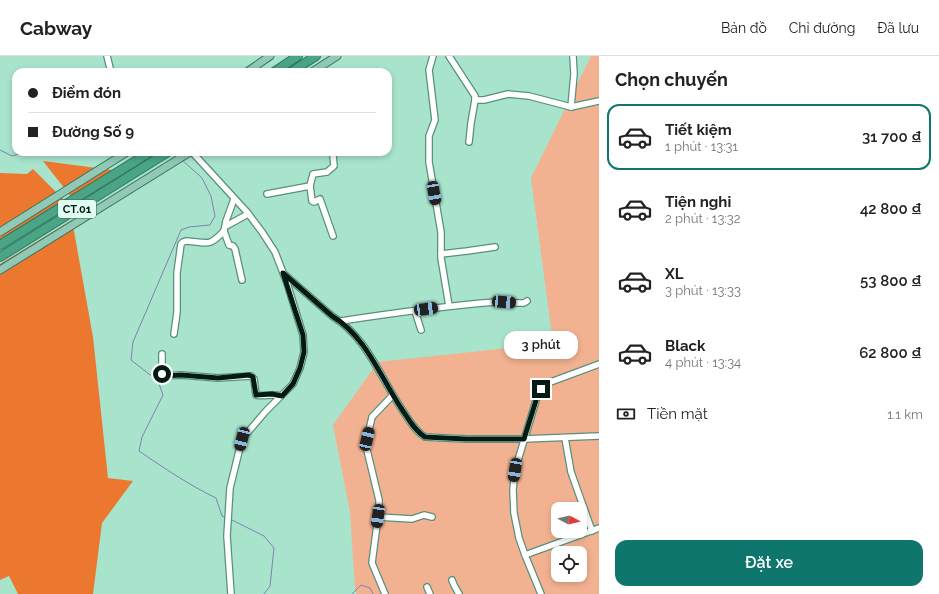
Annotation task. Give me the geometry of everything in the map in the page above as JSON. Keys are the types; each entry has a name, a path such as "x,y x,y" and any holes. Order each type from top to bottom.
{"highway":[{"path":"280,68 298,56"},
{"path":"297,68 316,56"},
{"name":"CT.01","path":"0,246 143,156"},
{"name":"CT.01","path":"0,257 161,156"}],"main road":[{"path":"253,68 270,56"},
{"path":"318,68 336,56"},
{"path":"0,232 122,156"},
{"path":"0,270 183,156"}],"street":[{"path":"107,56 110,68"},
{"path":"433,56 429,70 435,120 429,136 429,162 440,232 441,254 449,306"},
{"path":"449,56 473,91 475,100 470,123 469,142"},
{"path":"571,107 574,74 572,56"},
{"path":"475,100 484,100 511,94 529,96 571,107 599,101"},
{"path":"194,156 248,214 275,252 303,335 304,352 300,368 293,384 266,411 242,439 230,488 227,526 231,594"},
{"path":"333,156 334,166 327,172 313,174 310,186 312,201 314,202 320,199 333,236"},
{"path":"268,194 310,186"},
{"path":"234,199 224,231 229,245 233,246 235,249 242,280"},
{"path":"228,225 248,214"},
{"path":"174,334 177,312 177,273 181,244 186,241 212,242 224,231"},
{"path":"441,254 467,252 495,247"},
{"path":"283,273 327,312 341,321 354,333 366,348 392,396 409,421 425,437 524,439 599,436"},
{"path":"341,321 404,311 415,311 449,306 496,302 524,303 527,301"},
{"path":"415,311 420,330"},
{"path":"162,354 162,374 164,376 181,375 218,378 249,375 253,377 256,395 272,394 282,396"},
{"path":"541,594 525,555 516,525 513,490 515,470 538,394 541,389 548,383 599,364"},
{"path":"385,594 372,563 379,500 367,450 367,439 372,418 392,396"},
{"path":"565,438 571,472 592,531"},
{"path":"378,516 412,519 424,515 432,517"},
{"path":"525,555 599,528"},
{"path":"452,580 459,594"},
{"path":"427,587 430,594"}],"shaded area":[{"path":"591,56 599,56 599,594 357,594 355,590 350,512 333,425 378,362 553,343 531,178"},
{"path":"43,161 112,170 72,198"},
{"path":"33,169 67,203 0,243 0,173 27,174"},
{"path":"72,220 93,337 108,478 133,481 102,523 93,594 18,594 9,576 0,580 0,264"}],"waterway":[{"path":"0,150 12,156"},
{"path":"182,160 202,178 211,196 215,216 210,225 189,227 181,230 133,342 131,360 158,381 163,395 142,437 139,451 186,482 216,498 222,516 225,517"},
{"path":"230,519 264,536 274,548 270,586 264,594"},
{"path":"352,594 361,585 370,588 373,594"}],"route":[{"path":"162,374 165,376 181,375 218,378 249,375 253,376 256,395 260,396 275,394 282,396 293,384 300,368 304,352 303,335 283,273 332,316 341,321 354,333 366,348 392,396 409,421 425,437 524,439 538,394 541,389"}]}
